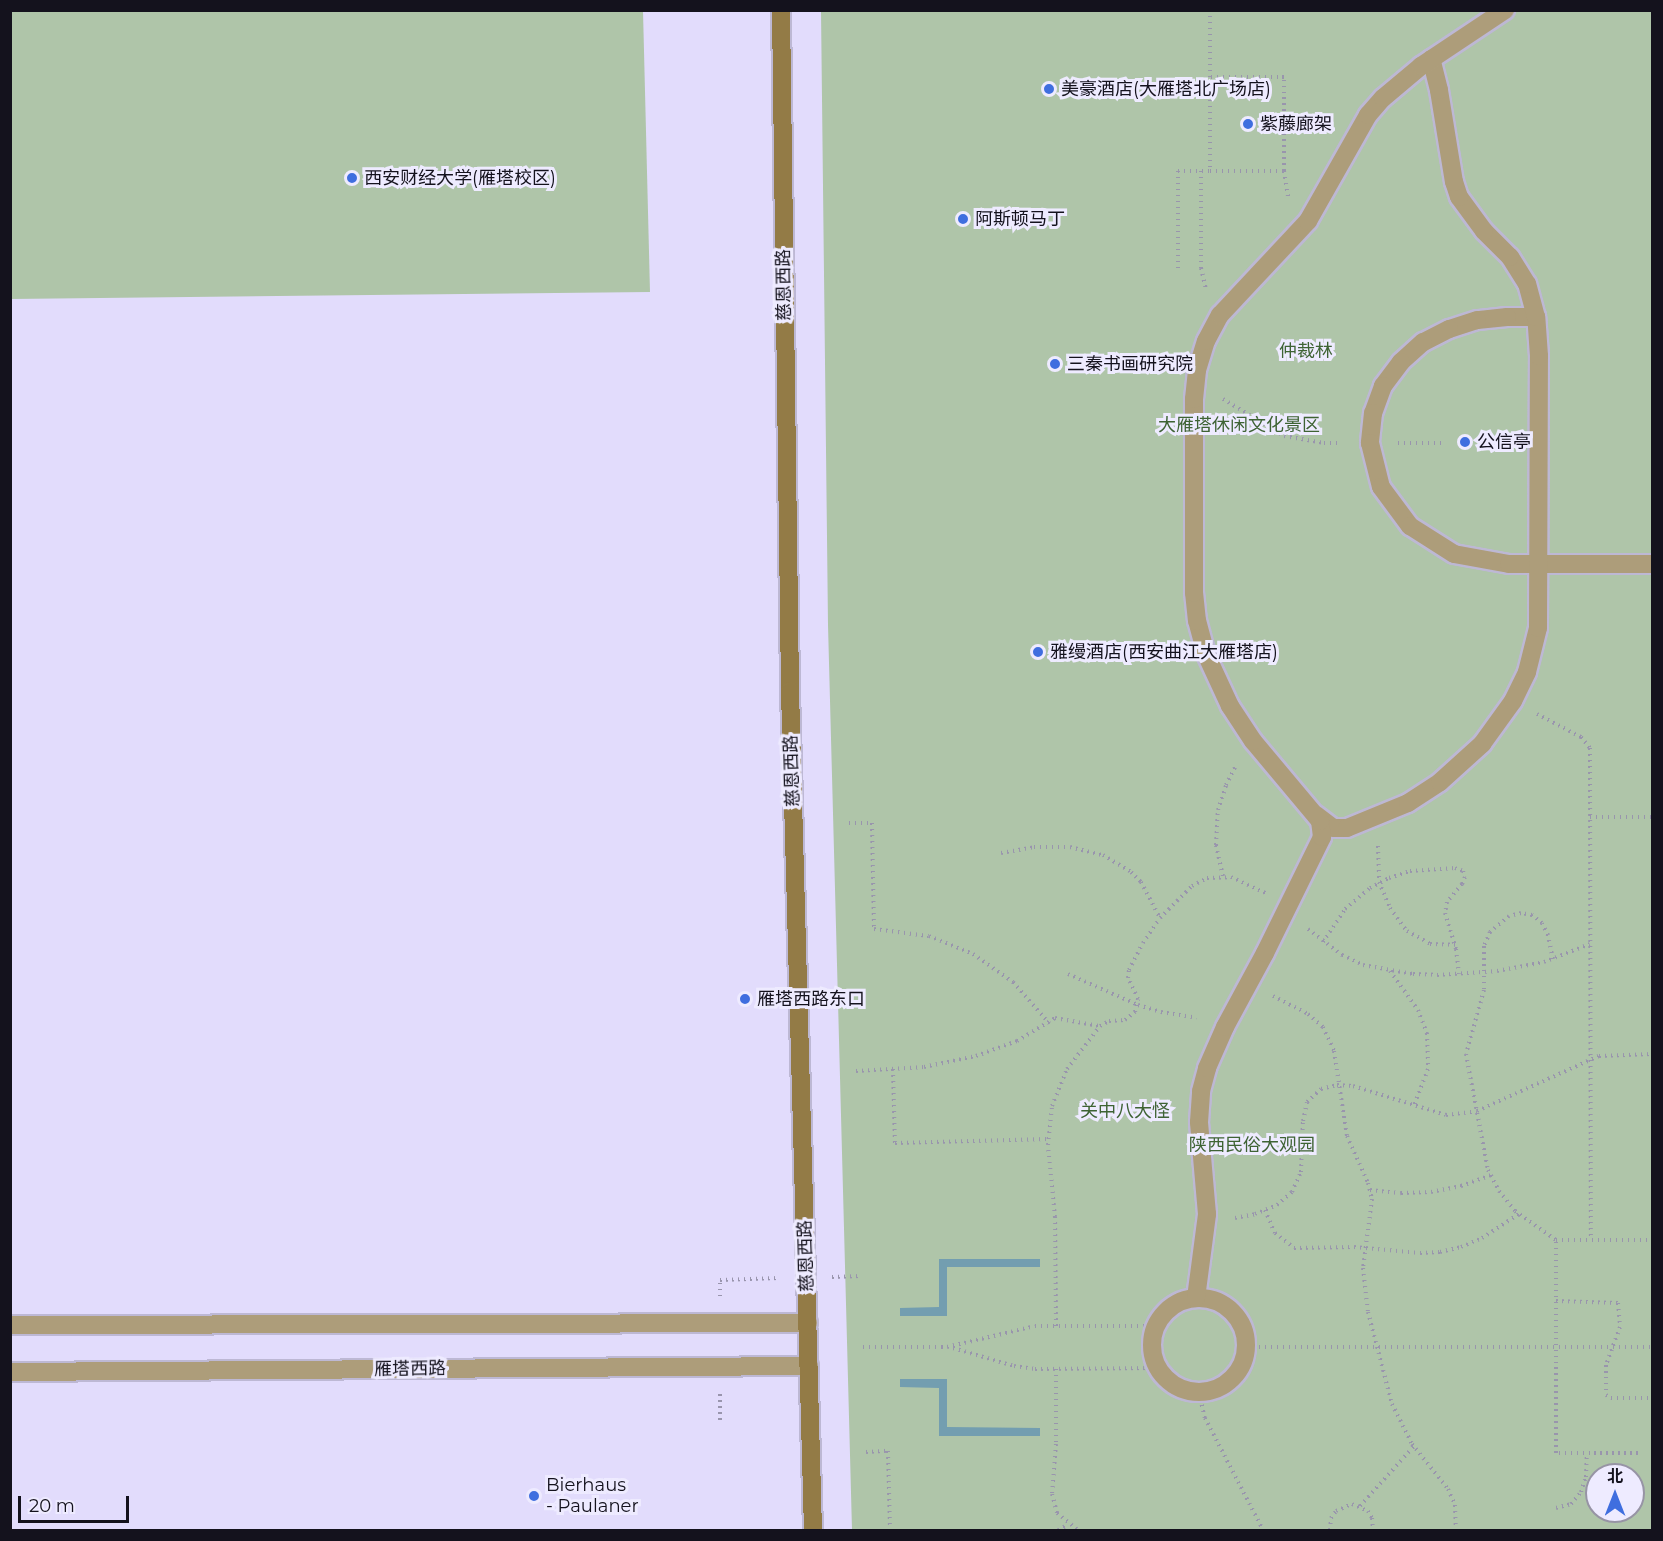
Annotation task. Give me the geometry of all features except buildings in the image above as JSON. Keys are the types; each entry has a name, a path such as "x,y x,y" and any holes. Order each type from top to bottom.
{"main road":[{"name":"慈恩西路","path":"781,10 790,691 813,1530"}],"street":[{"path":"1347,828 1333,828 1316,815 1253,741 1217,681 1197,621 1194,593 1197,370 1206,341 1223,311 1308,221 1368,115 1395,87 1431,59 1505,10"},
{"path":"1196,1298 1206,1219 1199,1106 1207,1068 1225,1027 1320,844 1330,832 1382,815 1408,803 1440,782 1464,761 1482,744 1513,701 1534,650 1539,611 1539,356 1536,317 1527,284 1510,257 1484,231 1459,197 1454,182 1439,90 1431,59"},
{"path":"1536,317 1507,316 1477,320 1449,329 1424,342 1401,362 1383,386 1373,413 1370,442 1381,487 1410,526 1454,554 1509,564 1653,564"},
{"path":"1316,815 1322,829 1320,844"},
{"path":"1196,1298 1217,1301 1233,1312 1243,1327 1247,1347 1243,1364 1233,1379 1217,1389 1199,1393 1180,1389 1165,1379 1156,1368 1151,1345 1155,1326 1165,1312 1180,1301 1196,1298"},
{"path":"10,1325 808,1323"},
{"name":"雁塔西路","path":"10,1372 809,1366"}],"path":[{"path":"1210,10 1210,171"},
{"path":"1178,268 1178,171 1284,171 1284,77 1210,77"},
{"path":"1201,171 1202,281 1214,302 1223,311"},
{"path":"1195,391 1225,399 1284,436 1324,443 1444,442"},
{"path":"1513,701 1585,740 1590,748 1591,1240"},
{"path":"1223,876 1216,845 1218,810 1226,785 1253,741"},
{"path":"1382,815 1377,852 1380,882 1390,908 1407,931 1430,944 1455,945"},
{"path":"1590,817 1653,817"},
{"path":"849,823 872,823 874,929 929,936 973,954 1013,982 1049,1023"},
{"path":"1000,854 1034,847 1070,847 1103,855 1131,872 1141,882 1160,918"},
{"path":"1323,942 1351,903 1380,882 1410,871 1455,868 1463,871 1465,877 1447,902 1444,913 1455,945 1459,974"},
{"path":"1553,958 1548,935 1542,923 1532,915 1521,913 1509,916 1490,932 1484,946 1484,990 1466,1054 1467,1070 1491,1175 1499,1191 1520,1214 1556,1240 1653,1240"},
{"path":"1390,972 1418,1010 1426,1033 1428,1069 1414,1106"},
{"path":"1068,974 1138,1005 1161,1012 1203,1019 1225,1027"},
{"path":"1246,988 1290,1002 1308,1014 1323,1027 1334,1051 1347,1136 1370,1190 1371,1212 1365,1248 1363,1282 1377,1347 1392,1404 1414,1446 1448,1489 1455,1505 1456,1530"},
{"path":"856,1071 942,1064 976,1056 1017,1041 1062,1018 1100,1026"},
{"path":"1206,1219 1231,1219 1265,1210 1277,1205 1296,1186 1301,1172 1303,1121 1307,1102 1321,1089 1339,1085 1381,1093 1446,1115 1477,1110 1590,1059 1607,1054 1653,1054"},
{"path":"893,1069 895,1143 1048,1139"},
{"path":"1370,1190 1401,1193 1431,1192 1461,1186 1491,1175"},
{"path":"1265,1210 1275,1233 1294,1248 1365,1248 1440,1252 1482,1238 1520,1214"},
{"path":"1556,1240 1556,1454 1638,1454"},
{"path":"1556,1301 1618,1303 1620,1327 1606,1365 1606,1395 1611,1398 1653,1398"},
{"path":"863,1347 947,1347 968,1344 1035,1326 1155,1326"},
{"path":"947,1347 1014,1366 1056,1369 1156,1368"},
{"path":"1247,1347 1653,1347"},
{"path":"1056,1369 1056,1444 1052,1494 1058,1513 1068,1524 1078,1530"},
{"path":"1199,1393 1205,1418 1263,1530"},
{"path":"1360,1506 1414,1446"},
{"path":"866,1452 888,1451 890,1530"},
{"path":"1556,1508 1571,1503 1581,1492 1586,1477 1587,1454"},
{"path":"1330,1530 1330,1518 1336,1511 1352,1504 1360,1506 1372,1518 1373,1530"},
{"path":"1058,1530 1068,1524"}],"green space":[{"name":"西安财经大学(雁塔校区)","path":"10,11 643,11 650,292 11,299"},
{"name":"陕西民俗大观园","path":"821,11 1652,11 1652,1530 852,1530 828,625"}],"water":[{"path":"939,1259 1040,1259 1040,1267 947,1267 947,1316 900,1316 900,1308 939,1307"},
{"path":"900,1379 947,1379 947,1427 1040,1428 1040,1436 939,1436 939,1388 900,1387"}],"place":[{"name":"美豪酒店(大雁塔北广场店)","path":"1049,89"},
{"name":"紫藤廊架","path":"1248,124"},
{"name":"西安财经大学(雁塔校区)","path":"352,178"},
{"name":"阿斯顿马丁","path":"963,219"},
{"name":"三秦书画研究院","path":"1055,364"},
{"name":"公信亭","path":"1465,442"},
{"name":"雅缦酒店(西安曲江大雁塔店)","path":"1038,652"},
{"name":"雁塔西路东口","path":"745,999"},
{"name":"Bierhaus - Paulaner","path":"534,1496"}],"park label":[{"name":"仲裁林","path":"1306,351"},
{"name":"大雁塔休闲文化景区","path":"1239,425"},
{"name":"关中八大怪","path":"1125,1111"}]}
